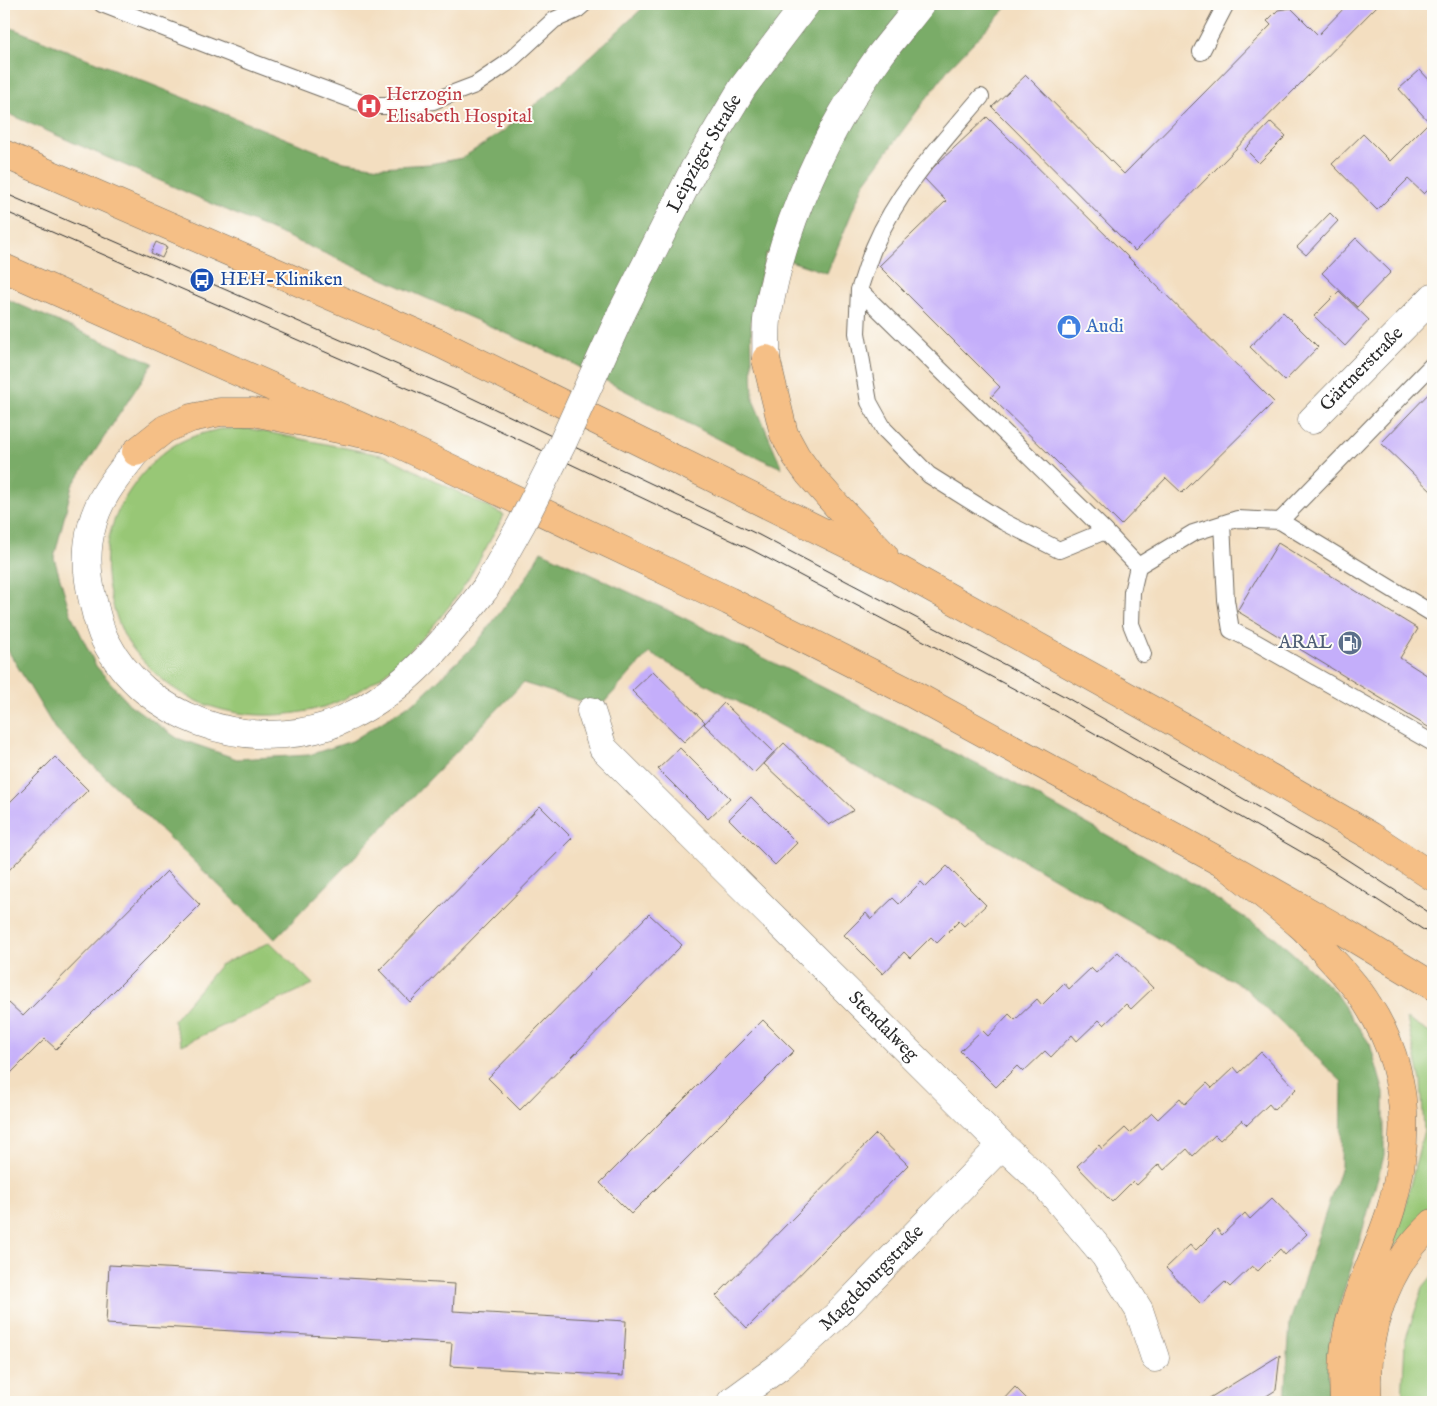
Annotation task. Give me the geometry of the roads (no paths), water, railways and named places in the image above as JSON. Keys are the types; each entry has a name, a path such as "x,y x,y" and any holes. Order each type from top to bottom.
{"highway":[{"path":"4,154 439,343 898,569 1186,729 1370,836 1433,877"},
{"path":"4,268 389,439 729,601 866,670 1226,865 1339,929 1433,986"},
{"path":"766,359 784,434 796,456 832,500 898,569"},
{"path":"136,452 165,429 191,418 220,412 253,412 389,439"},
{"path":"1226,865 1301,926 1349,978 1369,1005 1386,1038 1397,1069 1403,1103 1404,1134 1400,1168 1391,1210 1358,1295 1347,1334 1343,1367 1344,1402"},
{"path":"1368,1402 1370,1350 1378,1314 1389,1283 1408,1253 1433,1223"}],"street":[{"name":"Leipziger Straße","path":"136,452 116,478 102,501 92,525 88,550 88,581 105,640 120,663 148,694 176,712 206,725 235,732 264,734 296,732 328,726 363,710 396,689 429,659 484,589 522,524 564,442 621,314 704,153 743,86 806,4"},
{"path":"766,359 767,315 778,261 803,193 840,118 881,55 921,4"},
{"name":"Gärtnerstraße","path":"1312,420 1433,297"},
{"name":"Stendalweg","path":"591,711 603,748 1002,1145 1045,1184 1105,1256 1139,1310 1155,1358"},
{"name":"Magdeburgstraße","path":"731,1402 779,1367 837,1315 1002,1145"}],"lane":[{"path":"102,4 369,106 403,106 433,101 475,85 506,64 554,20 577,10 584,4"},
{"path":"1201,52 1226,4"},
{"path":"981,97 920,169 896,207 875,246 859,290 857,333 869,402 884,429 929,475 1004,522 1059,550 1105,531"},
{"path":"859,290 1105,531 1138,566"},
{"path":"1280,521 1433,364"},
{"path":"1143,654 1131,624 1132,592 1138,566 1193,533 1238,519 1280,521 1433,614"},
{"path":"1222,524 1226,600 1231,630 1433,743"}],"tram line":[{"path":"4,193 453,389 759,535 1062,695 1326,846 1433,915"},
{"path":"4,211 446,405 752,550 1054,710 1317,861 1433,936"}],"place":[{"name":"Herzogin Elisabeth Hospital","path":"369,106"},
{"name":"HEH-Kliniken","path":"202,280"},
{"name":"Audi","path":"1069,327"},
{"name":"ARAL","path":"1350,643"}]}
